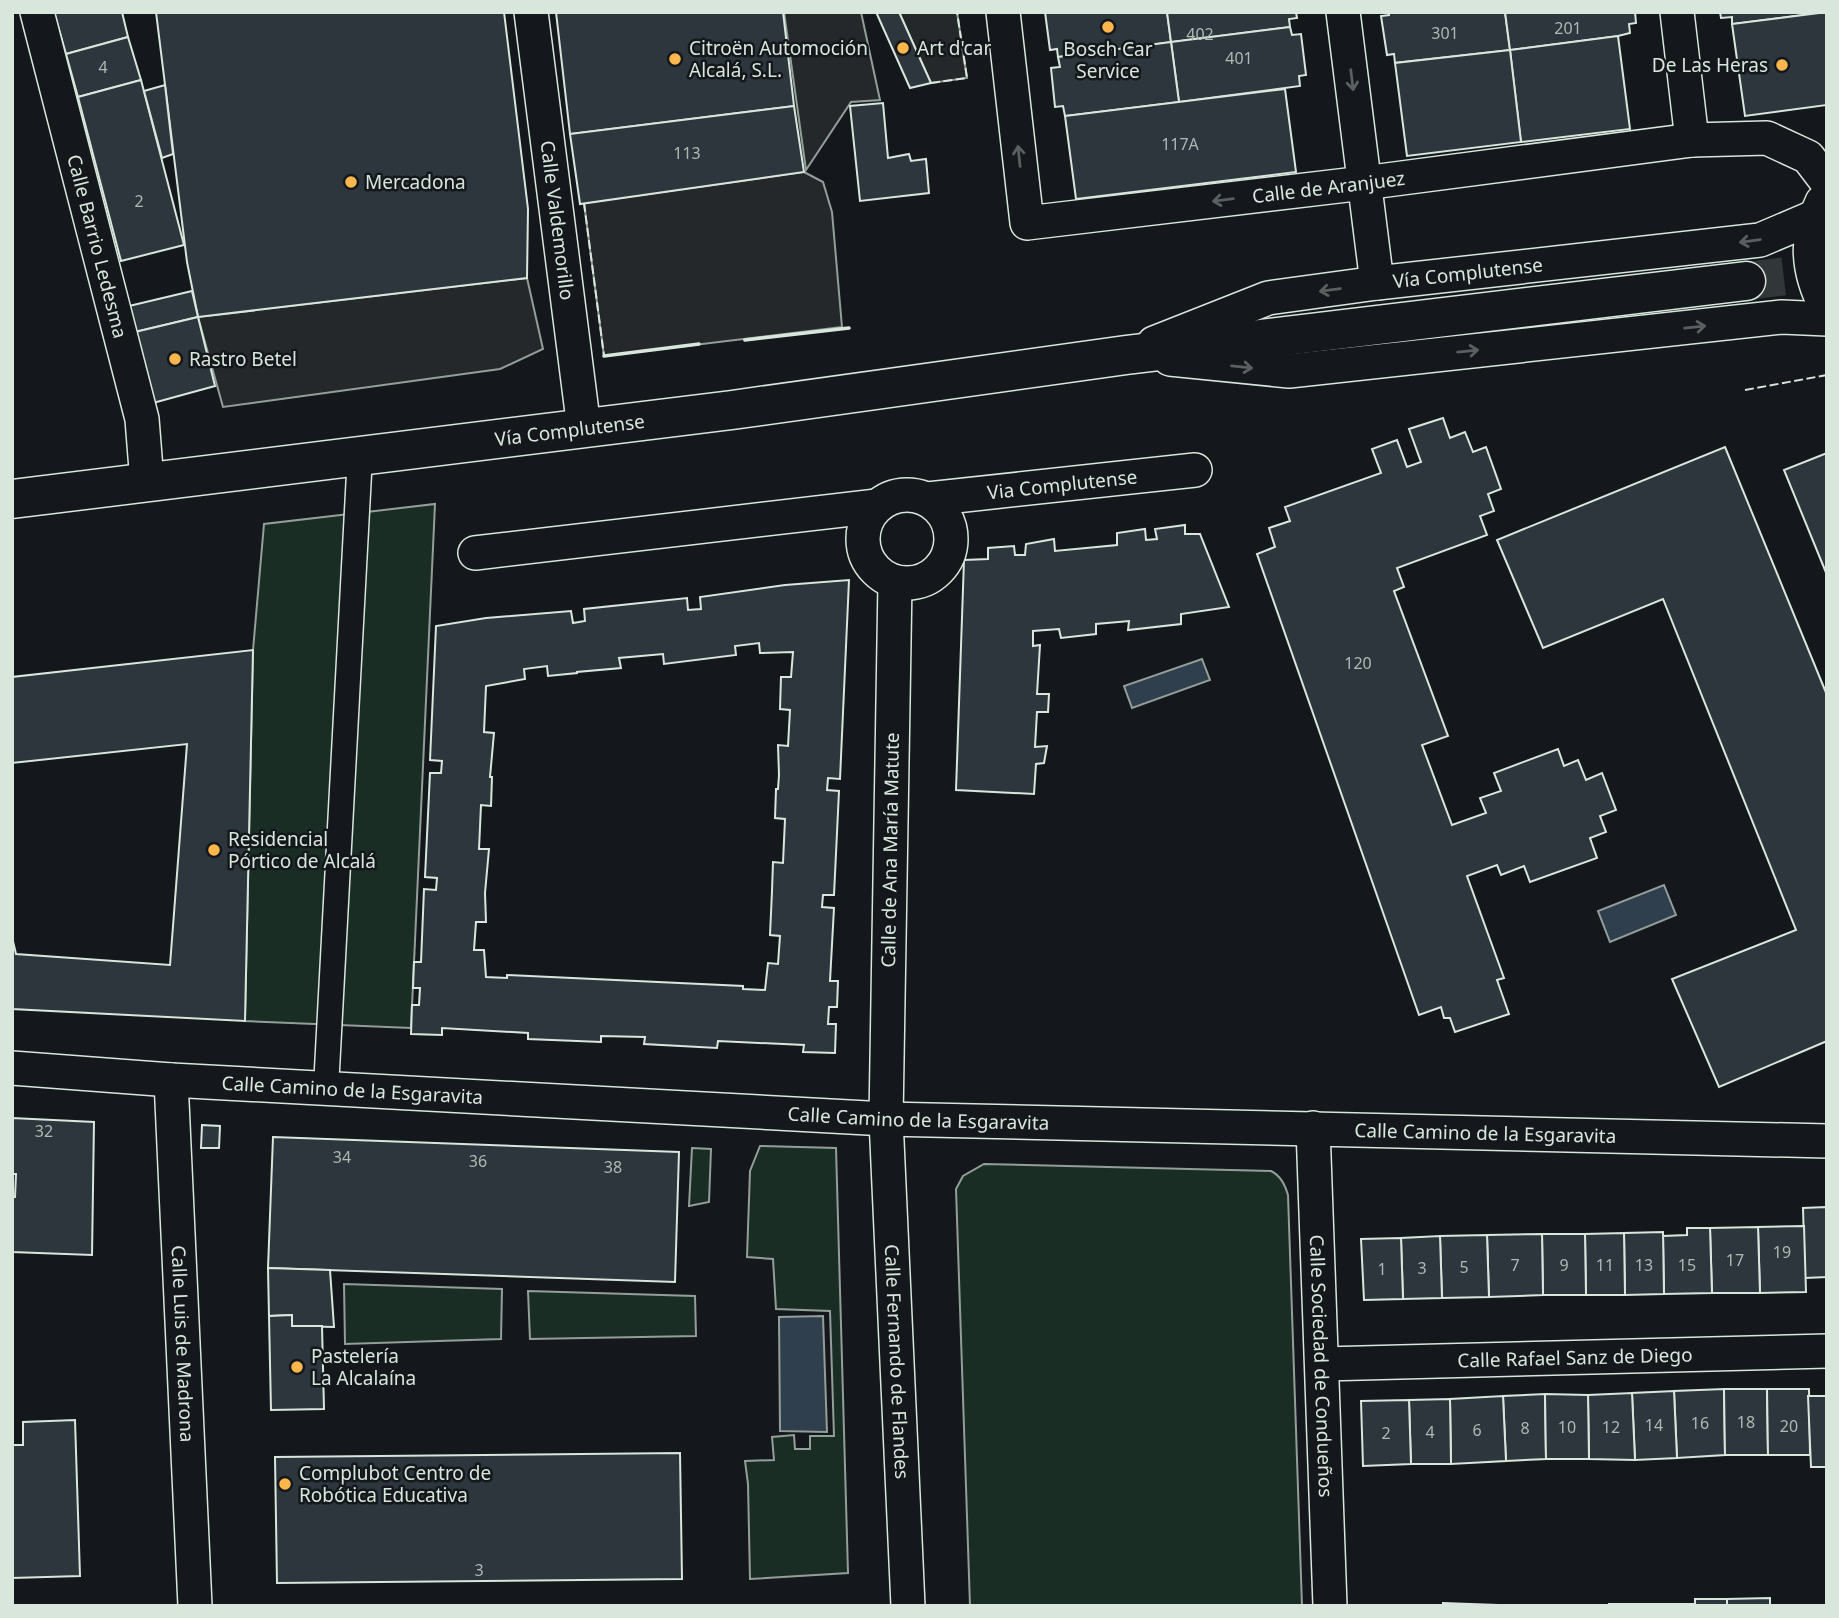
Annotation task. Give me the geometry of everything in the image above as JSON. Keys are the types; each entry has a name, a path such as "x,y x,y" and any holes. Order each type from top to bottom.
{"main road":[{"name":"Vía Complutense","path":"12,499 584,428 1126,355 1746,281"}],"street":[{"name":"Calle Barrio Ledesma","path":"37,12 142,419 148,482"},
{"name":"Calle Valdemorillo","path":"531,12 584,428"},
{"name":"Calle de Aranjuez","path":"1003,12 1027,223 1692,140 1767,138 1808,157 1827,182"},
{"path":"1343,12 1377,283"},
{"path":"1677,12 1692,140"},
{"path":"1820,204 1809,253 1815,288 1827,309"},
{"name":"Vía Complutense","path":"1126,355 1268,298 1377,283 1760,240 1820,204"},
{"name":"Vía Complutense","path":"1126,355 1289,371 1782,317 1827,319"},
{"path":"326,1088 360,455"},
{"name":"Via Complutense","path":"928,499 1195,470"},
{"path":"915,495 928,499 939,508 952,534 948,555 936,573 923,581 909,584 895,582 872,567 865,555 863,529 868,516 888,498 915,495"},
{"path":"475,553 877,506"},
{"name":"Calle de Ana María Matute","path":"886,1119 895,582"},
{"name":"Calle Camino de la Esgaravita","path":"12,1068 171,1080 886,1119 1827,1141"},
{"name":"Calle Luis de Madrona","path":"171,1080 195,1606"},
{"name":"Calle Fernando de Flandes","path":"886,1119 908,1606"},
{"name":"Calle Sociedad de Condueños","path":"1312,1128 1323,1364 1330,1606"},
{"name":"Calle Rafael Sanz de Diego","path":"1323,1364 1827,1351"}],"green space":[{"path":"435,504 411,1028 245,1021 253,650 264,524"},
{"path":"760,1146 836,1148 848,1573 750,1579 745,1461 774,1460 772,1437 794,1435 795,1449 810,1449 810,1436 834,1436 830,1311 776,1309 773,1259 747,1257 750,1171"},
{"path":"692,1148 711,1149 709,1202 689,1206"},
{"path":"984,1164 1271,1171 1282,1181 1288,1195 1302,1606 970,1606 956,1189 963,1176"},
{"path":"344,1284 502,1289 501,1339 345,1344"},
{"path":"528,1291 695,1296 696,1336 530,1339"}],"shaded area":[{"path":"784,12 861,12 880,100 851,102 806,170"},
{"name":"Art d'car","path":"899,12 957,12 967,78 931,83"},
{"path":"804,172 823,182 832,212 842,327 604,356 584,203"},
{"path":"527,278 543,349 500,369 223,407 198,317"}],"water":[{"path":"1202,659 1210,680 1132,708 1124,686"},
{"path":"1664,885 1676,915 1610,942 1598,911"},
{"path":"823,1316 827,1432 780,1431 779,1317"}],"building":[{"path":"54,12 122,12 128,37 66,54"},
{"name":"Mercadona","path":"156,12 504,12 528,209 527,278 198,317 187,262"},
{"name":"Citroën Automoción Alcalá, S.L.","path":"556,12 783,12 794,106 570,134"},
{"name":"Art d'car","path":"876,12 899,12 931,83 910,88"},
{"name":"Bosch Car Service","path":"1045,12 1167,12 1171,42 1058,57 1057,49 1050,50"},
{"path":"1167,12 1296,12 1297,18 1289,19 1290,27 1171,42"},
{"path":"1389,12 1505,12 1510,50 1395,63 1394,54 1387,55 1381,16 1389,15"},
{"path":"1505,12 1635,12 1636,23 1629,24 1630,33 1618,36 1510,50"},
{"path":"1720,12 1827,12 1732,24 1732,17 1721,18"},
{"name":"De Las Heras","path":"1827,12 1827,105 1745,116 1732,24"},
{"path":"1290,27 1292,35 1301,34 1306,75 1299,76 1300,86 1179,102 1171,42"},
{"path":"1618,36 1630,129 1521,142 1510,50"},
{"path":"128,37 141,80 78,97 66,54"},
{"path":"1171,42 1179,102 1065,116 1063,106 1055,107 1051,68 1060,67 1058,57"},
{"path":"1510,50 1521,142 1407,156 1395,63"},
{"path":"141,80 184,245 121,261 78,97"},
{"path":"165,85 173,154 162,158 144,91"},
{"path":"1285,89 1296,172 1076,199 1065,116"},
{"path":"883,103 888,158 909,154 911,161 926,159 929,193 860,201 850,106"},
{"name":"Citroën Automoción Alcalá, S.L.","path":"794,106 804,172 580,204 570,134"},
{"path":"192,291 198,317 135,332 129,306"},
{"name":"Rastro Betel","path":"198,317 215,386 153,403 135,332"},
{"path":"1443,418 1450,438 1465,432 1473,452 1486,447 1501,489 1488,494 1494,511 1480,516 1487,535 1397,568 1404,587 1394,591 1448,736 1422,745 1452,825 1486,813 1480,798 1501,791 1494,773 1558,749 1564,766 1578,760 1586,780 1602,773 1616,810 1600,816 1606,832 1590,838 1597,858 1530,882 1524,866 1501,875 1497,865 1467,876 1504,978 1497,980 1509,1014 1455,1032 1450,1018 1444,1018 1441,1007 1419,1015 1257,554 1275,547 1269,528 1290,521 1285,507 1381,473 1372,449 1397,440 1407,467 1421,462 1409,429"},
{"path":"1725,447 1827,695 1827,1041 1719,1087 1672,979 1796,930 1663,599 1543,648 1497,540"},
{"path":"1827,453 1827,575 1784,470"},
{"path":"1185,525 1185,534 1200,534 1229,607 1181,614 1181,624 1128,630 1129,621 1096,624 1096,634 1061,638 1059,629 1033,631 1033,646 1040,645 1037,694 1049,694 1048,712 1037,712 1035,747 1047,746 1044,763 1036,764 1034,794 956,790 964,560 988,559 988,548 1014,546 1015,555 1025,555 1026,544 1054,539 1055,551 1117,545 1117,533 1145,529 1146,540 1157,539 1155,529"},
{"path":"849,580 840,779 828,778 827,790 839,791 834,895 823,895 822,907 834,908 830,981 838,981 837,1007 829,1007 828,1024 836,1024 835,1053 803,1052 804,1045 718,1041 717,1048 644,1044 645,1037 601,1036 601,1042 528,1039 528,1033 442,1028 442,1035 411,1034 412,1005 419,1005 420,988 413,988 414,962 421,962 424,889 436,890 437,878 425,877 430,773 441,773 442,761 430,760 436,626 486,618 571,611 573,623 585,621 584,609 687,598 688,610 701,609 700,597 785,585","holes":["759,643 760,653 793,652 791,677 781,677 780,709 790,710 788,746 778,745 779,775 775,818 785,819 783,863 773,862 770,935 780,936 778,964 768,963 765,990 743,989 743,986 507,975 507,978 486,977 484,950 474,950 476,922 486,922 485,893 489,849 479,849 481,805 491,806 490,777 494,733 484,732 486,686 525,679 524,669 547,666 548,676 621,668 619,658 663,654 664,664 736,655 735,646"]},
{"name":"Residencial Pórtico de Alcalá","path":"253,650 245,1021 12,1009 12,937 16,954 170,965 187,744 12,763 12,677"},
{"path":"12,1118 94,1122 92,1255 12,1252 12,1197 15,1197 16,1174 12,1174"},
{"path":"202,1125 220,1126 219,1148 201,1148"},
{"path":"273,1137 679,1152 675,1282 268,1268"},
{"path":"1826,1207 1827,1277 1805,1278 1803,1208"},
{"path":"1804,1226 1806,1292 1760,1293 1758,1227"},
{"path":"1758,1227 1760,1293 1712,1293 1710,1228"},
{"path":"1687,1228 1710,1228 1712,1293 1664,1294 1663,1236 1687,1235"},
{"path":"1663,1232 1664,1294 1625,1295 1624,1233"},
{"path":"1624,1233 1625,1295 1586,1295 1585,1234"},
{"path":"1542,1234 1585,1234 1586,1295 1543,1295"},
{"path":"1542,1234 1543,1295 1489,1297 1487,1235"},
{"path":"1487,1235 1489,1297 1442,1298 1440,1236"},
{"path":"1440,1236 1442,1298 1403,1299 1401,1238"},
{"path":"1401,1238 1403,1299 1364,1300 1361,1239"},
{"path":"268,1268 330,1270 334,1327 292,1326 292,1315 269,1316"},
{"name":"Pastelería La Alcalaína","path":"292,1315 292,1326 322,1326 324,1409 271,1410 269,1316"},
{"path":"1724,1389 1725,1455 1677,1458 1674,1391"},
{"path":"1724,1389 1767,1389 1768,1455 1725,1455"},
{"path":"1767,1389 1809,1389 1810,1455 1768,1455"},
{"path":"1674,1391 1677,1458 1635,1460 1632,1393"},
{"path":"1632,1393 1635,1460 1589,1459 1588,1395"},
{"path":"1545,1394 1546,1459 1506,1461 1503,1396"},
{"path":"1545,1394 1588,1395 1589,1459 1546,1459"},
{"path":"1503,1396 1506,1461 1451,1464 1450,1399"},
{"path":"1808,1396 1827,1396 1827,1467 1811,1467"},
{"path":"1450,1399 1451,1464 1411,1464 1409,1400"},
{"path":"1409,1400 1411,1464 1363,1466 1361,1401"},
{"path":"75,1420 80,1576 12,1578 12,1445 23,1445 23,1422"},
{"path":"680,1453 682,1579 277,1583 275,1457"},
{"path":"1770,1598 1770,1606 1727,1606 1727,1599"},
{"path":"1695,1599 1727,1599 1727,1606 1659,1606 1695,1604"},
{"path":"1443,1603 1526,1606 1443,1606"},
{"path":"1659,1604 1659,1606 1609,1606"}],"tunnel":[{"path":"1746,281 1827,271"}],"fence":[{"path":"931,83 967,78 957,12"},
{"path":"584,203 604,356"},
{"path":"1745,390 1827,375"}],"wall":[{"path":"745,340 849,328"},
{"path":"604,356 699,344"}],"place":[{"name":"Bosch Car Service","path":"1108,27"},
{"name":"Art d'car","path":"903,48"},
{"name":"Citroën Automoción Alcalá, S.L.","path":"675,59"},
{"name":"De Las Heras","path":"1782,65"},
{"name":"Mercadona","path":"351,182"},
{"name":"Rastro Betel","path":"175,359"},
{"name":"Residencial Pórtico de Alcalá","path":"214,850"},
{"name":"Pastelería La Alcalaína","path":"297,1367"},
{"name":"Complubot Centro de Robótica Educativa","path":"285,1484"}]}
